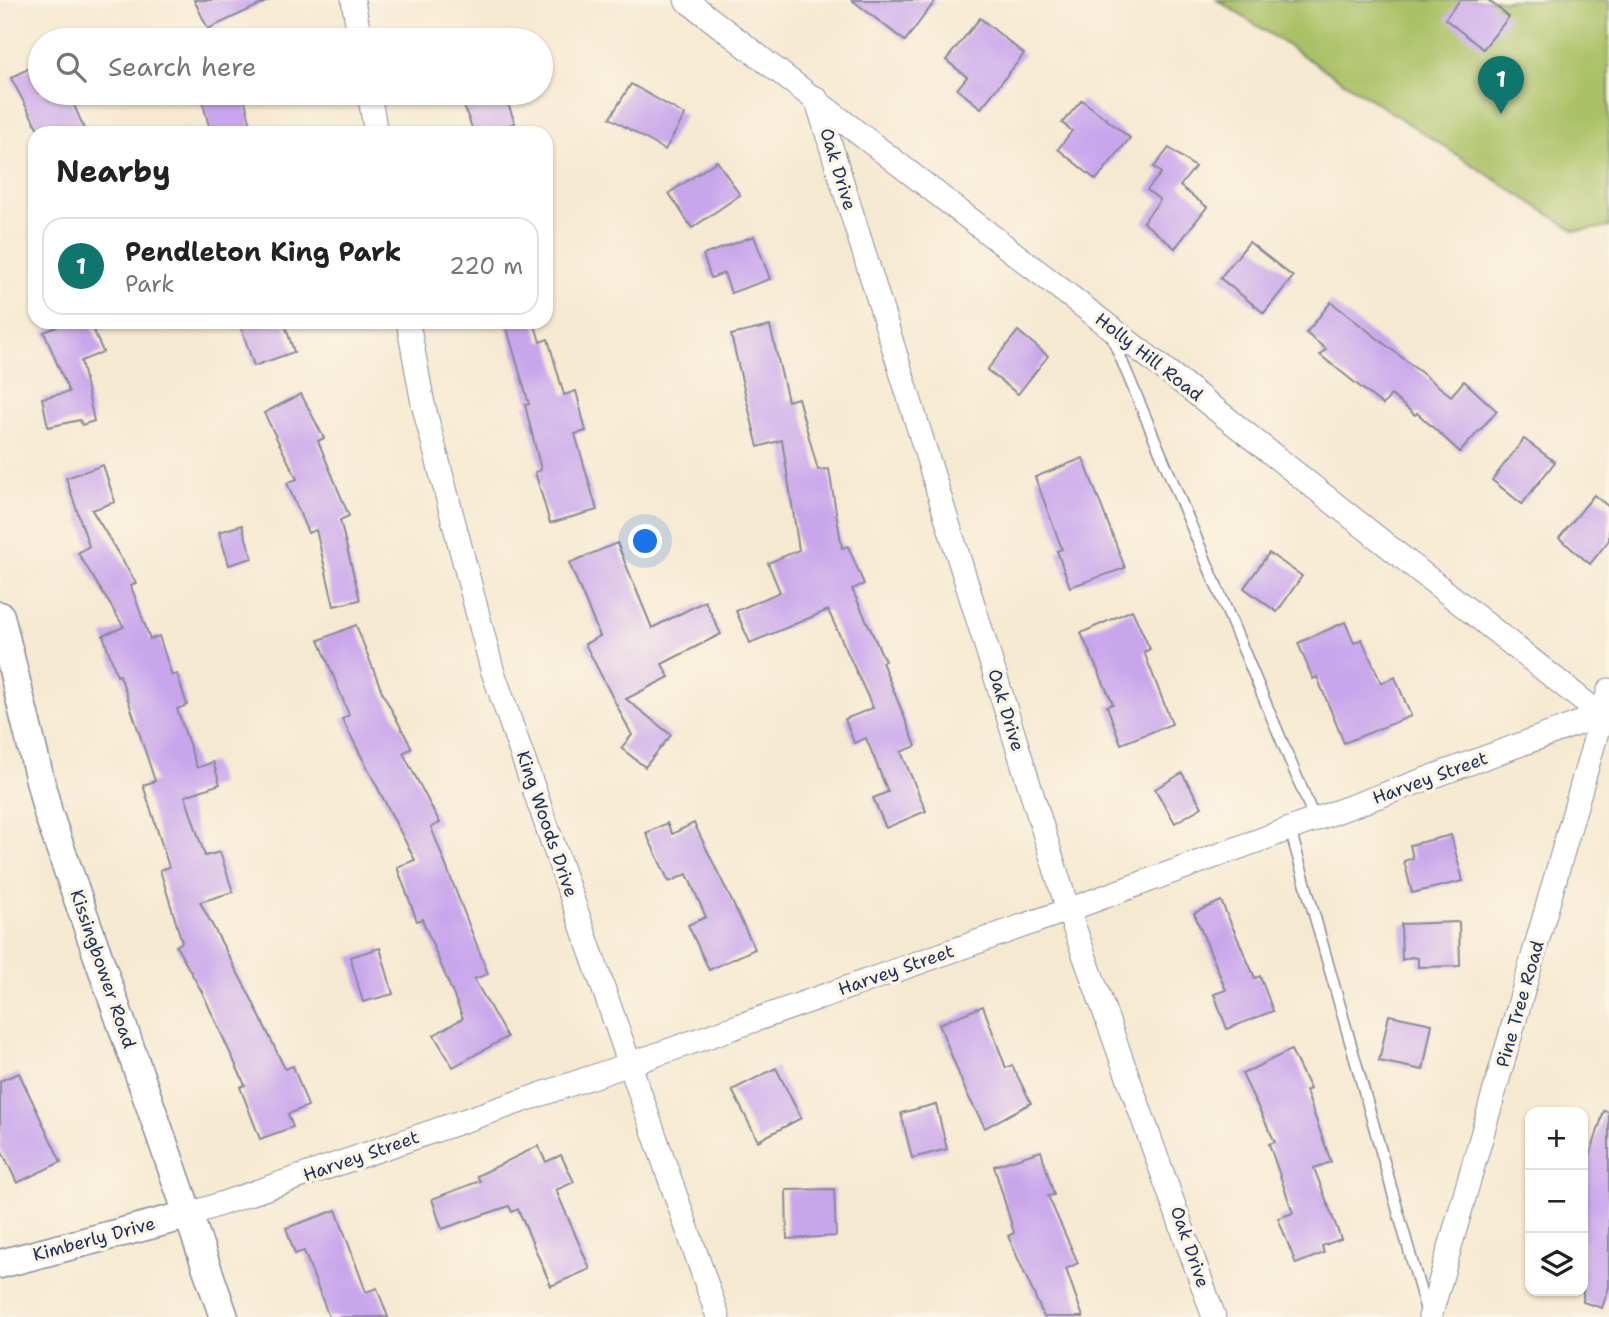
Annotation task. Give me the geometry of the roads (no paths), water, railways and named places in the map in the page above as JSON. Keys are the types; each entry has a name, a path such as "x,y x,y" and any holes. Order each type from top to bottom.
{"street":[{"path":"353,0 358,28"},
{"name":"Holly Hill Road","path":"686,0 1106,323 1605,716"},
{"name":"Oak Drive","path":"816,98 1068,910 1214,1317"},
{"path":"371,105 375,126"},
{"name":"King Woods Drive","path":"409,329 423,404 492,669 718,1317"},
{"name":"Kissingbower Road","path":"0,616 48,813 224,1317"},
{"name":"Pine Tree Road","path":"1429,1317 1605,716 1609,690"},
{"name":"Harvey Street","path":"188,1215 1068,910 1605,716"},
{"name":"Kimberly Drive","path":"0,1264 188,1215"}],"lane":[{"path":"1106,323 1315,820"},
{"path":"1290,829 1429,1317"}],"place":[{"name":"Pendleton King Park","path":"1501,114"}]}
